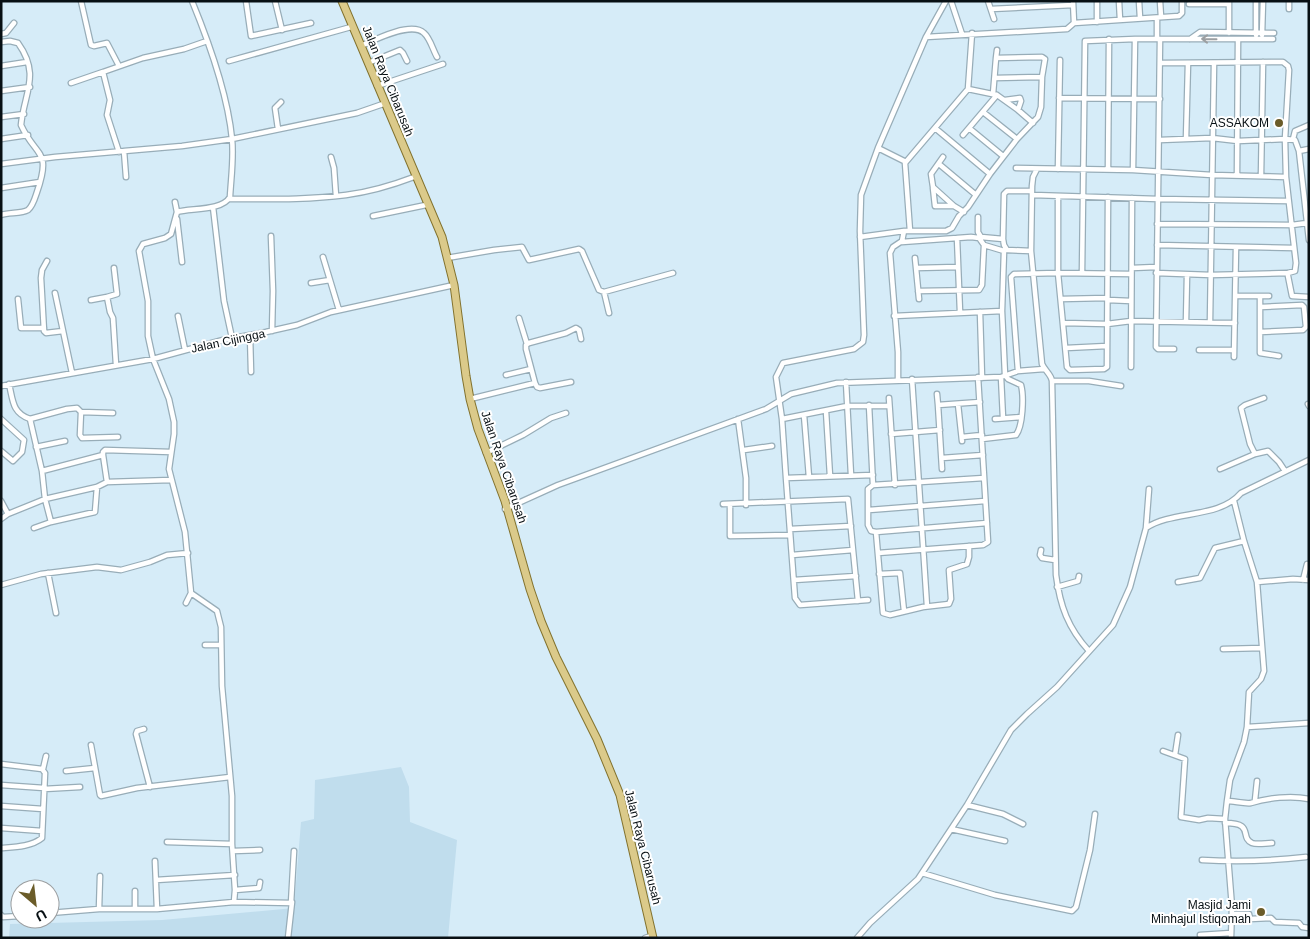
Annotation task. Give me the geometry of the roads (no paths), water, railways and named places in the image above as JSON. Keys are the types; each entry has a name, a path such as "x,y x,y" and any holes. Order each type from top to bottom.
{"main road":[{"name":"Jalan Raya Cibarusah","path":"341,1 440,238 453,285 468,400 484,453 499,488"},
{"name":"Jalan Raya Cibarusah","path":"353,30 438,227 453,285 470,399 486,453 504,501 543,627 570,687 597,739 620,795 650,937"}],"street":[{"path":"81,1 91,45 107,43 119,66"},
{"path":"192,1 207,41 225,103 232,139 229,199"},
{"path":"246,1 251,36 311,23"},
{"path":"275,1 282,30"},
{"path":"868,600 800,605 795,598 782,419 776,376 783,363 854,349 863,342 860,237 861,195 878,148 926,36 946,1"},
{"path":"951,1 962,34"},
{"path":"988,1 994,19"},
{"path":"1096,1 1097,22"},
{"path":"1119,1 1120,20"},
{"path":"1139,1 1140,18"},
{"path":"1160,1 1157,25 1160,63 1160,140 1156,348 1174,349"},
{"path":"926,36 1067,28 1074,23 1181,15 1182,1"},
{"path":"1256,1 1256,39"},
{"path":"1262,39 1263,1"},
{"path":"1289,9 1290,1"},
{"path":"991,9 1073,3 1074,23"},
{"path":"1189,4 1229,3 1229,33"},
{"path":"1,34 7,32 14,23"},
{"path":"229,61 353,30"},
{"path":"361,46 403,30 418,30 426,36 437,57"},
{"path":"1,215 30,209 40,182 43,158 22,125 30,87 28,62 19,45 12,41 7,32"},
{"path":"1191,39 1200,32 1274,33"},
{"path":"910,231 905,171 906,162 968,89 972,33"},
{"path":"1133,170 1135,38"},
{"path":"1082,273 1086,39 1273,39"},
{"path":"1108,169 1109,39"},
{"path":"1237,175 1238,40"},
{"path":"1,42 12,41"},
{"path":"71,83 143,58 207,41"},
{"path":"368,63 400,50 404,53 407,61"},
{"path":"963,135 983,112 995,94 997,50"},
{"path":"860,237 910,231 946,231 952,228 1016,139 1038,118 1045,61 1043,57 996,58"},
{"path":"1058,169 1060,60"},
{"path":"1,66 28,62"},
{"path":"1261,176 1263,62"},
{"path":"1132,268 1211,275 1293,272 1296,268 1286,177 1285,139 1289,68 1283,62 1160,63"},
{"path":"1186,139 1188,63"},
{"path":"1210,322 1214,63"},
{"path":"377,86 443,64"},
{"path":"103,72 110,99 107,114 122,152 126,177"},
{"path":"995,78 1042,77"},
{"path":"1,91 30,87"},
{"path":"968,89 995,94 1033,123"},
{"path":"1005,100 1020,98 1018,110"},
{"path":"1059,98 1160,99"},
{"path":"278,129 274,110 281,102"},
{"path":"1,164 232,139 357,113 383,104"},
{"path":"983,112 1016,139"},
{"path":"1,117 24,114"},
{"path":"1309,125 1294,131 1293,139 1296,141 1299,151 1307,198 1309,240"},
{"path":"935,128 990,174"},
{"path":"969,128 1003,156"},
{"path":"1,139 28,135"},
{"path":"1160,140 1212,138 1262,141 1293,139"},
{"path":"878,148 906,162"},
{"path":"1299,151 1309,149"},
{"path":"330,157 334,168 336,196"},
{"path":"943,158 931,174 935,206 954,206"},
{"path":"939,164 976,195"},
{"path":"1016,168 1108,169 1286,177"},
{"path":"1037,169 1033,177 1032,193 1032,273 1041,359 1044,369 1050,374 1052,381 1057,587 1064,615 1089,651"},
{"path":"1302,175 1309,174"},
{"path":"177,214 212,207 229,199 288,199 336,196 383,187 414,178"},
{"path":"1,188 40,182"},
{"path":"932,187 964,212"},
{"path":"1031,252 1007,250 1004,245 1004,194 1007,191 1058,196 1288,201"},
{"path":"1058,196 1058,273 1067,367 1069,370 1104,369 1107,367 1108,197"},
{"path":"1131,367 1132,198"},
{"path":"176,202 182,262"},
{"path":"373,216 426,205"},
{"path":"212,207 224,301 232,338"},
{"path":"177,214 170,236 143,244 139,250 148,301 148,336 153,359 172,410 175,428 169,469 183,523 188,553 191,593 186,602"},
{"path":"978,217 978,232 980,236 1003,239"},
{"path":"1157,224 1292,225 1308,223"},
{"path":"902,242 904,232"},
{"path":"271,236 272,331"},
{"path":"957,238 960,312"},
{"path":"898,380 890,253 893,247 902,242 957,238 976,238 982,240 984,245 981,288 977,290 918,291"},
{"path":"984,245 1003,250 1005,253 1002,311 1003,418"},
{"path":"1157,245 1294,248"},
{"path":"447,258 522,247 529,260 579,249 582,251 599,290 604,292 673,273"},
{"path":"1234,357 1236,247"},
{"path":"323,257 339,310"},
{"path":"915,258 919,299"},
{"path":"47,261 41,278 44,328 45,332 63,330"},
{"path":"916,268 958,267"},
{"path":"91,300 117,294 114,268"},
{"path":"1018,371 1010,278 1014,274 1131,274"},
{"path":"1186,322 1187,274"},
{"path":"1288,276 1292,296 1309,297"},
{"path":"311,283 330,280"},
{"name":"Jalan Cijingga","path":"1,386 153,359 232,338 297,325 339,310 453,285"},
{"path":"604,292 609,313"},
{"path":"56,293 72,373"},
{"path":"1236,296 1270,296"},
{"path":"106,297 113,318 116,365"},
{"path":"1260,297 1260,354 1279,356"},
{"path":"18,299 22,329 44,328"},
{"path":"1061,299 1131,300"},
{"path":"1260,332 1303,330 1306,327 1304,307 1302,305 1261,308"},
{"path":"894,316 1002,311"},
{"path":"878,553 983,545 988,542 980,402 980,312"},
{"path":"178,316 185,350"},
{"path":"519,318 527,344 526,349 536,387 540,388 571,382"},
{"path":"1064,323 1107,324 1131,321 1235,323"},
{"path":"527,344 566,333 576,328 579,330 582,339"},
{"path":"250,335 251,372"},
{"path":"1066,348 1107,346"},
{"path":"1199,350 1234,350"},
{"path":"506,375 531,369"},
{"path":"779,394 785,396 813,388 846,382 1003,376 1018,371 1044,369"},
{"path":"958,404 962,439 1016,435 1019,432 1023,408 1022,386 1003,376"},
{"path":"912,380 927,606"},
{"path":"1052,381 1089,381 1121,386"},
{"path":"846,382 851,475"},
{"path":"470,399 535,383"},
{"path":"9,384 16,411 30,419 74,408 81,412 112,414"},
{"path":"506,509 558,485 770,407 779,394"},
{"path":"937,394 942,469"},
{"path":"889,398 895,485"},
{"path":"1255,454 1250,444 1241,408 1264,398"},
{"path":"938,406 980,402"},
{"path":"869,405 873,485"},
{"path":"782,419 847,406 889,406"},
{"path":"826,411 830,476"},
{"path":"81,412 81,437 118,437"},
{"path":"486,453 523,435 551,418 566,413"},
{"path":"804,415 809,477"},
{"path":"995,418 1021,417"},
{"path":"1,419 24,440 22,452 13,461 1,451"},
{"path":"30,419 51,522"},
{"path":"738,419 744,450 746,505"},
{"path":"891,434 940,430"},
{"path":"36,448 65,441"},
{"path":"744,450 772,446"},
{"path":"107,482 103,456 105,450 171,452"},
{"path":"1220,469 1255,454 1269,452 1285,471"},
{"path":"942,458 983,454"},
{"path":"42,471 103,456"},
{"path":"1146,528 1162,520 1197,513 1234,501 1241,494 1309,460"},
{"path":"786,478 873,474"},
{"path":"984,478 873,485 868,489 870,529 876,532 986,523"},
{"path":"1,519 8,514 45,499 97,488 107,482 171,480"},
{"path":"34,528 95,512 97,488"},
{"path":"857,938 870,923 911,887 922,873 967,805 1011,730 1057,687 1113,625 1130,588 1146,528 1149,489"},
{"path":"723,504 746,505 848,499 858,601"},
{"path":"1,501 8,514"},
{"path":"869,510 985,501"},
{"path":"1200,935 1231,936 1232,914 1225,821 1227,801 1230,780 1243,746 1247,727 1249,692 1261,679 1264,671 1257,582 1234,501"},
{"path":"730,504 730,536 790,535"},
{"path":"790,529 851,526"},
{"path":"876,532 883,613 890,615 927,606 950,603 949,570 967,564 969,546"},
{"path":"1178,582 1200,578 1215,548 1244,541"},
{"path":"792,555 853,550"},
{"path":"1041,550 1043,559 1055,560"},
{"path":"1,585 34,575 48,573 97,567 121,570 150,562 166,555 188,553"},
{"path":"1257,582 1306,580 1307,564"},
{"path":"879,574 900,572 904,611"},
{"path":"48,573 56,613"},
{"path":"794,580 856,576"},
{"path":"1057,587 1078,581 1079,576"},
{"path":"191,593 219,612 222,686 230,776 235,876 234,902"},
{"path":"205,645 221,645"},
{"path":"1223,649 1262,648"},
{"path":"1247,727 1309,723"},
{"path":"144,729 137,731 136,734 150,787"},
{"path":"1175,756 1178,735"},
{"path":"91,745 100,796 230,776"},
{"path":"1163,752 1184,758 1185,760 1181,817 1201,820 1208,818 1239,823 1248,840 1252,843 1272,843"},
{"path":"1,848 18,847 42,838 46,756"},
{"path":"1,764 44,769"},
{"path":"66,771 95,768"},
{"path":"1255,800 1257,782"},
{"path":"1,785 44,789 80,787"},
{"path":"1227,801 1249,803 1255,800 1280,798 1309,799"},
{"path":"967,805 1003,814 1023,824"},
{"path":"1,806 43,809"},
{"path":"922,873 996,896 1068,911 1074,910 1090,850 1094,814"},
{"path":"1,828 42,831"},
{"path":"951,829 1005,841"},
{"path":"167,842 232,844"},
{"path":"233,851 260,850"},
{"path":"288,938 292,902 294,851"},
{"path":"1202,860 1284,860 1306,857"},
{"path":"155,861 157,909"},
{"path":"100,876 100,909"},
{"path":"156,880 235,876"},
{"path":"235,890 259,888 260,882"},
{"path":"135,891 135,909"},
{"path":"60,912 100,909 157,909 234,902 289,904 292,902"},
{"path":"1232,914 1249,914 1250,919 1271,918 1275,922 1299,923 1302,928 1309,928"}],"place":[{"name":"ASSAKOM","path":"1279,123"},
{"name":"Masjid Jami Minhajul Istiqomah","path":"1261,912"}]}
